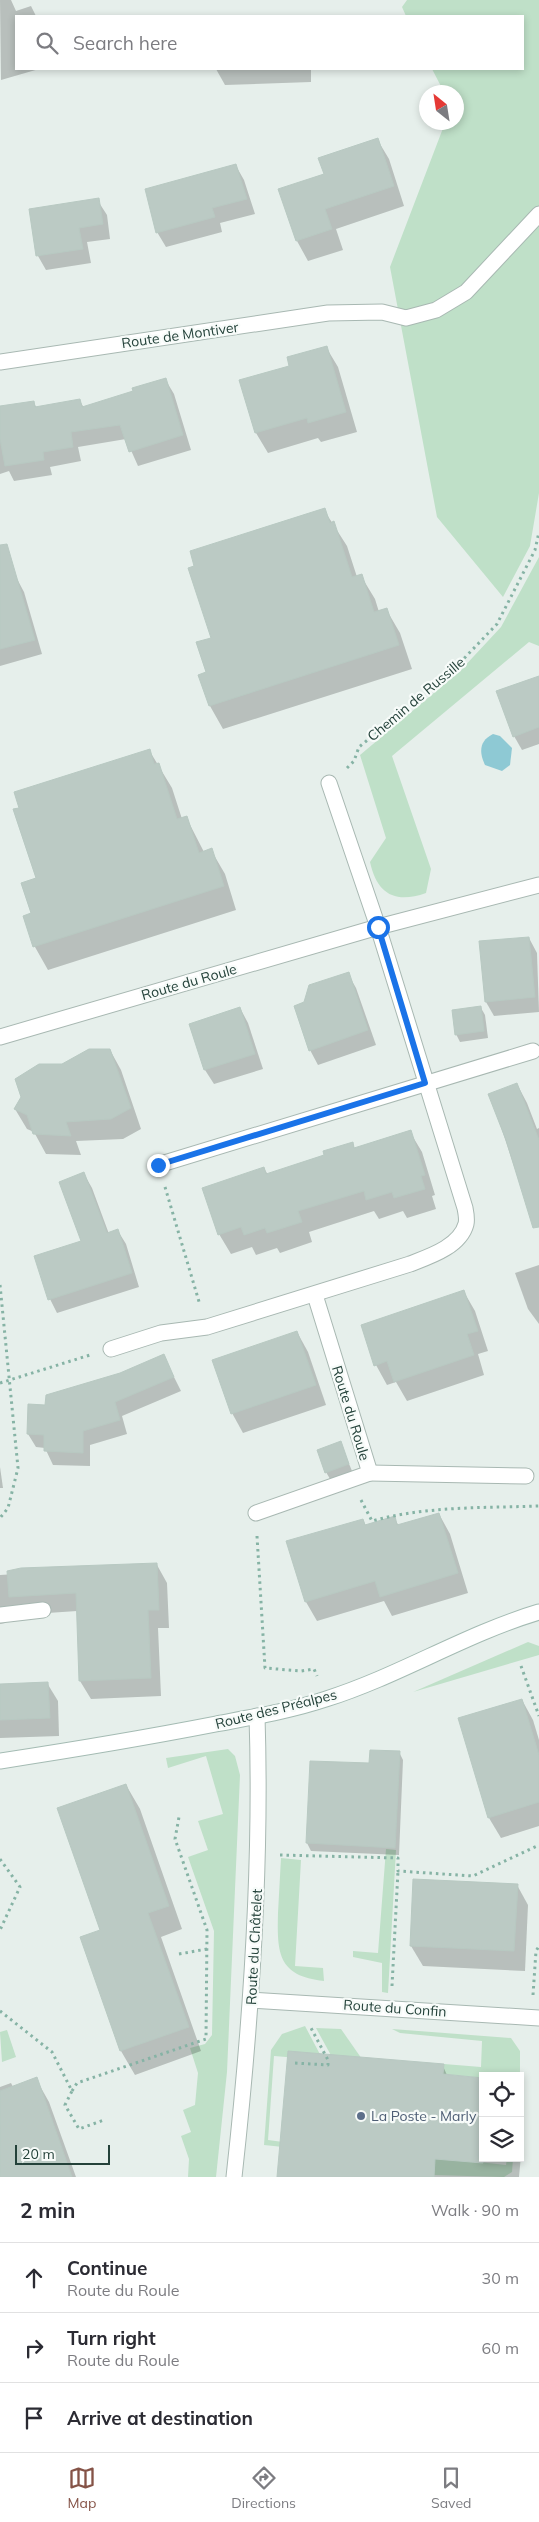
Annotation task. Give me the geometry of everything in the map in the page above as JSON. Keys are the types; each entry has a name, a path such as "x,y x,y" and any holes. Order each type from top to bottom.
{"street":[{"name":"Route de Montiver","path":"0,362 328,314 382,312 406,318 436,310 466,292 539,214"},
{"path":"111,1349 161,1333 207,1327 315,1295 438,1253 456,1238 466,1225 465,1208 378,927 330,783"},
{"name":"Route du Roule","path":"0,1036 378,927 539,885"},
{"path":"158,1165 533,1051"},
{"name":"Route du Roule","path":"256,1512 370,1473 315,1295"},
{"path":"370,1473 526,1476"},
{"path":"0,1615 43,1610"},
{"name":"Route des Préalpes","path":"0,1761 153,1737 324,1700 376,1682 468,1639 539,1612"},
{"name":"Route du Châtelet","path":"234,2177 251,2000 259,1854 257,1716"},
{"name":"Route du Confin","path":"251,2000 535,2018"}],"path":[{"name":"Chemin de Russille","path":"330,783 354,761 359,747 454,670 497,624 535,550 539,532"},
{"path":"158,1165 207,1327"},
{"path":"0,1285 18,1468 8,1508 0,1518"},
{"path":"0,1383 10,1382 29,1373 111,1349"},
{"path":"370,1473 378,1494 361,1500 372,1521 399,1514 438,1509 539,1506"},
{"path":"256,1512 266,1668 301,1671 314,1669 318,1681"},
{"path":"521,1666 539,1716"},
{"path":"104,2120 79,2129 65,2105 77,2083 206,2039 207,1930 175,1839 179,1818"},
{"path":"398,1871 473,1876 539,1845"},
{"path":"259,1854 398,1858 390,2008"},
{"path":"0,1859 20,1887 0,1930"},
{"path":"535,2018 536,1951 539,1946"},
{"path":"179,1954 207,1949"},
{"path":"0,2011 52,2052 72,2091"},
{"path":"295,2063 328,2065 328,2060 310,2027"}],"green space":[{"path":"407,0 539,0 539,493 530,546 503,597 437,517 390,267 442,130 464,130 464,85 440,85 433,70 524,70 524,15 406,15 402,7"},
{"path":"539,557 539,646 529,642 392,756 431,869 426,893 405,897 389,894 377,882 370,862 386,838 360,755 460,671 501,627"},
{"path":"528,1642 539,1646 539,1655 413,1692"},
{"path":"228,1749 235,1756 240,1775 227,2072 216,2177 188,2177 189,2159 181,2136 191,2132 183,2110 195,2105 198,2073 190,2048 205,2044 212,2035 214,1931 188,1857 208,1850 198,1821 223,1814 206,1756 168,1768 166,1758"},
{"path":"386,1849 396,1850 388,1993 382,1992 382,1963 353,1957 353,1951 378,1953"},
{"path":"281,1858 301,1860 295,1966 323,1968 324,1981 297,1974 283,1960 278,1940"},
{"path":"305,2026 323,2060 274,2056 268,2140 283,2142 283,2147 264,2145 271,2050 282,2034"},
{"path":"316,2028 341,2029 364,2062 333,2059"},
{"path":"392,2029 511,2038 520,2051 520,2072 479,2072 479,2078 443,2074 444,2064 481,2067 482,2041 400,2033"},
{"path":"7,2030 16,2057 2,2062 0,2032"},
{"path":"433,2157 506,2165 506,2162 513,2162 512,2172 504,2177 431,2175"}],"water":[{"path":"493,734 500,736 512,748 510,765 502,771 485,765 482,756 483,743"}],"building":[{"path":"378,138 394,186 325,209 332,229 296,241 278,189 324,174 318,158"},
{"path":"236,164 247,199 212,208 215,217 156,233 145,189"},
{"path":"99,198 103,224 79,228 83,249 36,256 29,209"},
{"path":"327,346 346,412 308,423 307,418 255,433 239,380 289,366 287,357"},
{"path":"166,378 183,435 129,452 120,425 71,432 73,447 43,452 44,460 5,466 0,439 0,406 34,401 35,407 80,399 82,407 133,391 132,388"},
{"path":"325,508 330,523 334,521 352,577 362,574 374,612 387,608 399,645 209,706 198,675 206,672 196,642 211,638 188,568 194,566 190,551"},
{"path":"7,544 35,640 0,649 0,545"},
{"path":"539,676 539,727 513,737 496,691"},
{"path":"150,749 154,764 159,763 177,819 187,816 199,853 212,848 224,886 33,947 23,916 31,913 21,883 36,878 13,809 19,808 14,792"},
{"path":"529,937 535,997 485,1002 479,941"},
{"path":"349,972 368,1030 309,1051 294,1006 304,1002 309,985"},
{"path":"481,1006 484,1031 455,1035 452,1010"},
{"path":"240,1007 255,1054 204,1070 189,1024"},
{"path":"89,1049 110,1049 131,1108 111,1119 66,1122 71,1136 33,1134 27,1115 14,1109 21,1097 15,1079 39,1064 62,1064"},
{"path":"517,1083 539,1140 539,1227 533,1228 506,1140 488,1094"},
{"path":"411,1130 425,1175 421,1176 425,1189 394,1198 392,1192 366,1200 364,1191 298,1211 302,1222 267,1233 265,1228 244,1235 241,1227 218,1235 202,1188 264,1167 266,1174 324,1155 323,1151 353,1142 354,1148"},
{"path":"84,1172 107,1233 118,1229 132,1273 48,1300 34,1256 81,1241 59,1182"},
{"path":"464,1290 478,1331 467,1334 474,1355 394,1382 387,1361 374,1366 361,1325"},
{"path":"297,1331 316,1385 231,1414 212,1360"},
{"path":"164,1354 174,1377 115,1402 120,1420 83,1431 83,1453 44,1451 44,1435 27,1434 28,1404 45,1405 46,1395 120,1373"},
{"path":"341,1441 349,1464 325,1473 317,1450"},
{"path":"439,1513 458,1573 380,1597 375,1581 305,1602 286,1541 363,1519 365,1525 395,1516 397,1525"},
{"path":"157,1563 159,1610 148,1610 151,1678 79,1681 76,1593 9,1597 7,1571 21,1568"},
{"path":"48,1682 50,1718 0,1720 0,1684"},
{"path":"522,1699 539,1755 539,1802 488,1818 458,1718"},
{"path":"370,1750 400,1751 395,1848 306,1843 310,1761 369,1763"},
{"path":"126,1784 169,1906 148,1913 189,2027 120,2051 80,1937 100,1930 57,1808"},
{"path":"413,1879 518,1884 514,1951 410,1946"},
{"name":"La Poste - Marly","path":"288,2051 444,2064 443,2074 479,2078 479,2162 483,2163 435,2159 434,2177 277,2177"},
{"path":"37,2077 72,2177 0,2177 0,2091"}],"place":[{"name":"La Poste - Marly","path":"361,2116"}],"route":[{"path":"158,1165 425,1083 378,927"}]}
